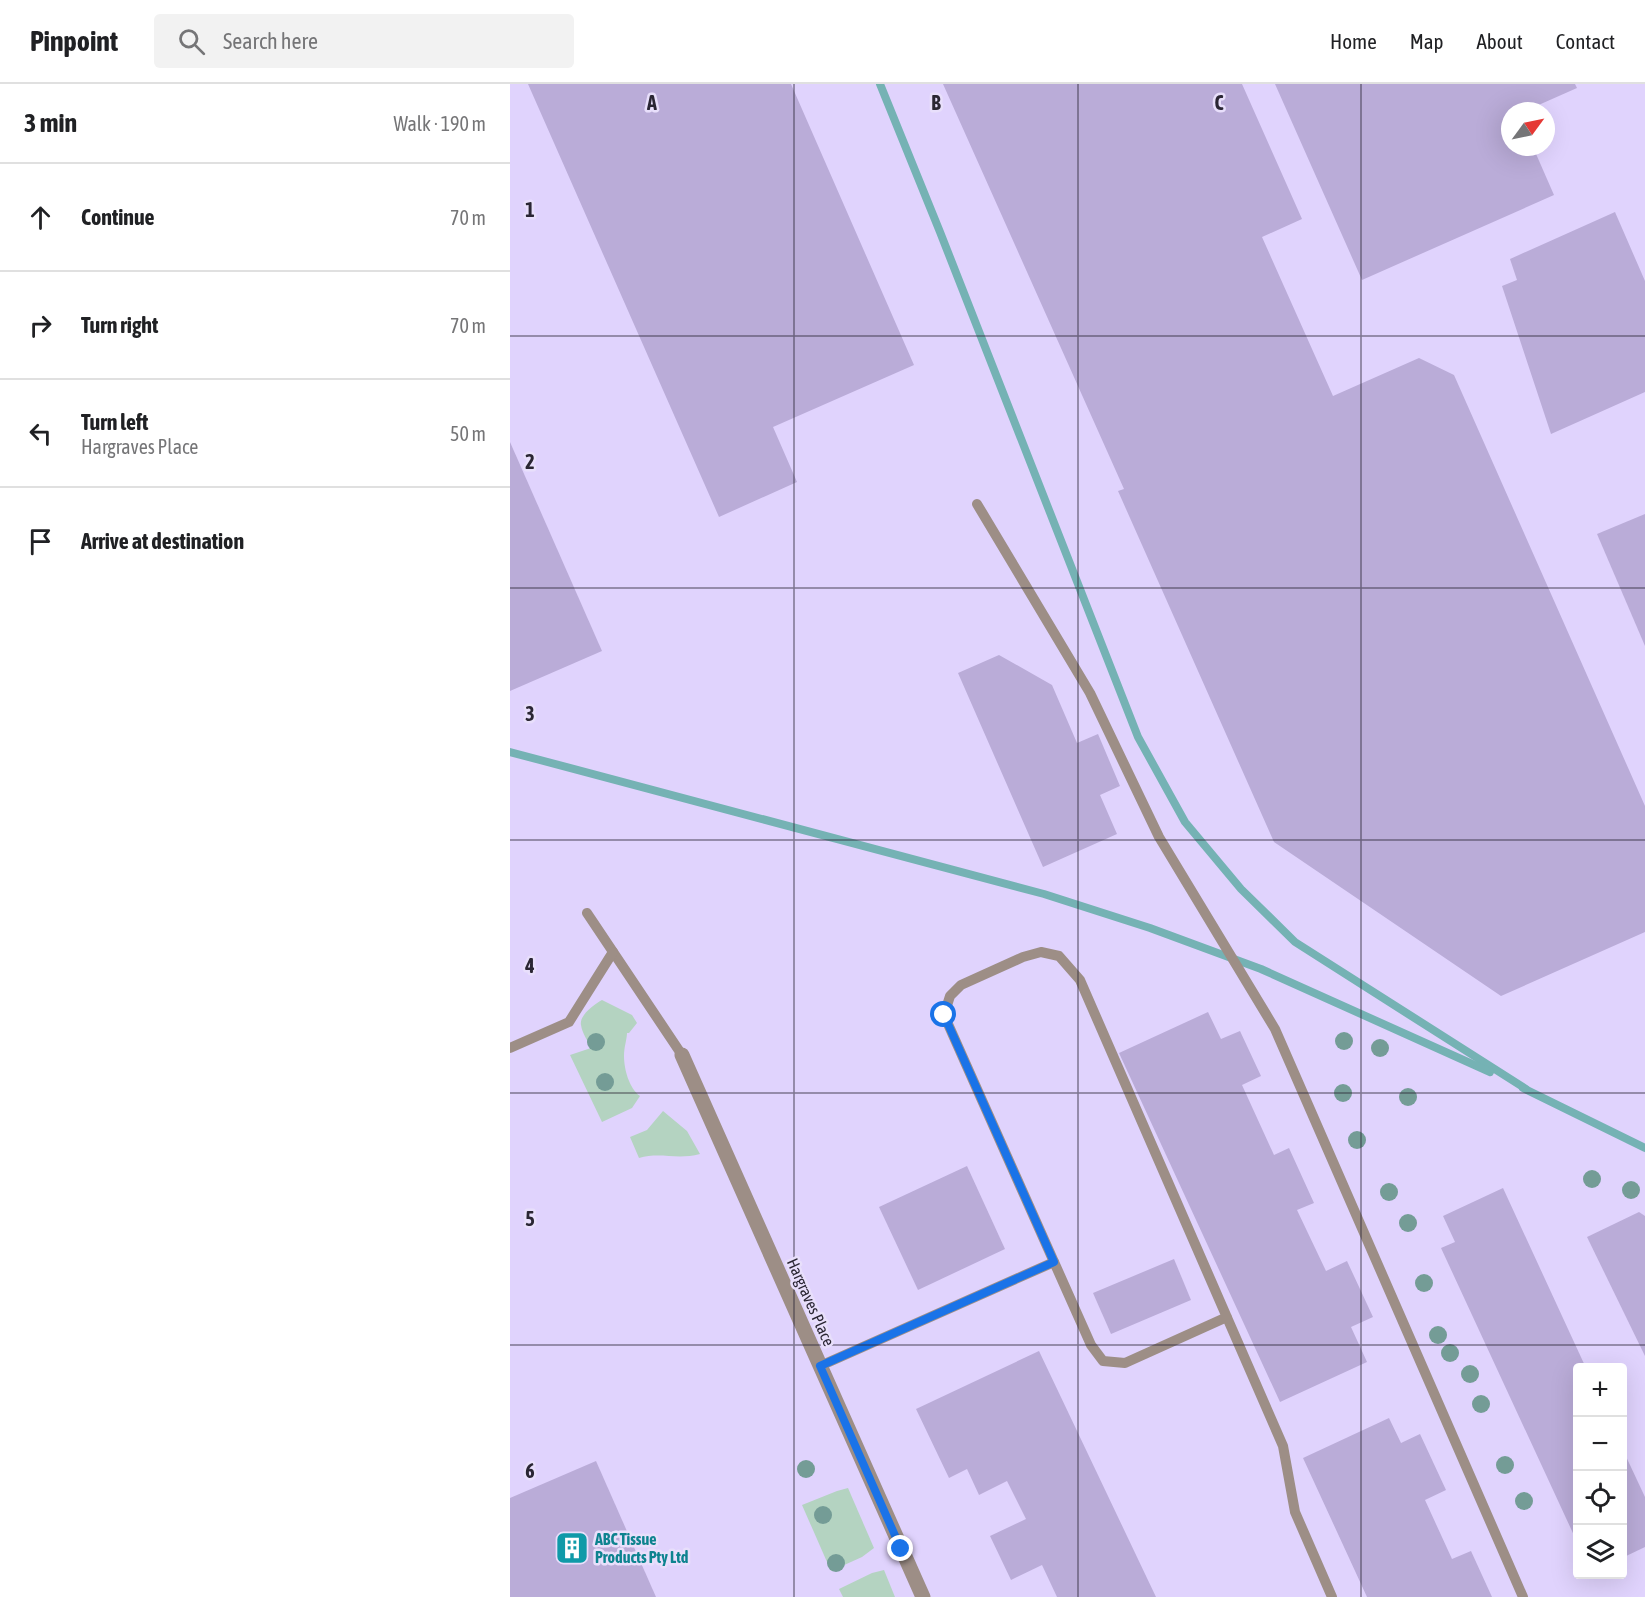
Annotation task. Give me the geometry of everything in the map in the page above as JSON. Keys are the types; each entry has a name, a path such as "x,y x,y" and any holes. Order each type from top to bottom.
{"street":[{"name":"Hargraves Place","path":"682,1055 923,1597"}],"lane":[{"path":"977,504 1090,693 1159,837 1275,1029 1523,1597"},
{"path":"587,913 682,1055"},
{"path":"510,1048 568,1022 613,952"},
{"path":"1227,1317 1125,1363 1103,1361 1091,1345 944,1015 950,996 961,985 1023,957 1041,952 1059,956 1080,980 1227,1317 1283,1446 1295,1512 1332,1597"},
{"path":"820,1366 1054,1262"}],"shaded area":[{"path":"510,84 1645,84 1645,1597 510,1597"}],"green space":[{"path":"602,1000 632,1015 637,1023 627,1033 624,1056 628,1078 640,1096 632,1108 602,1122 570,1055 591,1048 581,1021 588,1010"},
{"path":"663,1111 687,1131 700,1154 639,1158 630,1137 647,1130"},
{"path":"848,1488 874,1548 862,1557 831,1571 802,1505"},
{"path":"884,1570 895,1597 843,1597 839,1589 872,1573"}],"building":[{"path":"528,84 791,84 914,365 773,427 797,482 719,517"},
{"path":"943,84 1242,84 1302,219 1262,237 1333,396 1419,358 1454,375 1645,806 1645,932 1501,996 1274,842 1118,491 1124,489"},
{"path":"1275,84 1575,84 1577,88 1545,102 1501,102 1501,156 1537,156 1554,195 1362,280"},
{"path":"1615,212 1645,281 1645,392 1551,434 1502,286 1517,280 1510,259"},
{"path":"510,442 602,651 510,691"},
{"path":"1645,514 1645,646 1597,534"},
{"path":"999,655 1052,685 1077,743 1098,734 1120,786 1100,795 1117,834 1043,867 958,673"},
{"path":"1208,1012 1221,1039 1240,1031 1261,1076 1242,1085 1274,1155 1289,1148 1314,1203 1297,1210 1326,1271 1347,1261 1373,1317 1351,1327 1367,1362 1280,1402 1119,1053"},
{"path":"967,1166 1005,1249 918,1290 879,1207"},
{"path":"1503,1188 1584,1363 1573,1363 1573,1533 1441,1248 1455,1242 1443,1216"},
{"path":"1639,1212 1645,1216 1645,1356 1587,1237"},
{"path":"1174,1259 1191,1300 1111,1334 1093,1293"},
{"path":"1039,1351 1156,1597 1057,1597 1042,1565 1011,1580 990,1536 1026,1519 1007,1481 979,1495 967,1469 949,1478 916,1409"},
{"path":"1389,1418 1401,1443 1420,1434 1446,1490 1425,1500 1452,1559 1471,1551 1492,1597 1367,1597 1303,1458"},
{"path":"1627,1459 1645,1497 1645,1547 1627,1556"},
{"name":"ABC Tissue Products Pty Ltd","path":"596,1461 656,1597 510,1597 510,1498"}],"waterway":[{"path":"880,84 1138,737 1185,822 1241,889 1295,942 1526,1089"},
{"path":"510,752 1044,894 1150,928 1261,969 1490,1072"},
{"path":"1523,1088 1645,1148"}],"place":[{"name":"ABC Tissue Products Pty Ltd","path":"572,1548"}],"route":[{"path":"901,1549 820,1366 1054,1262 944,1015"}]}
